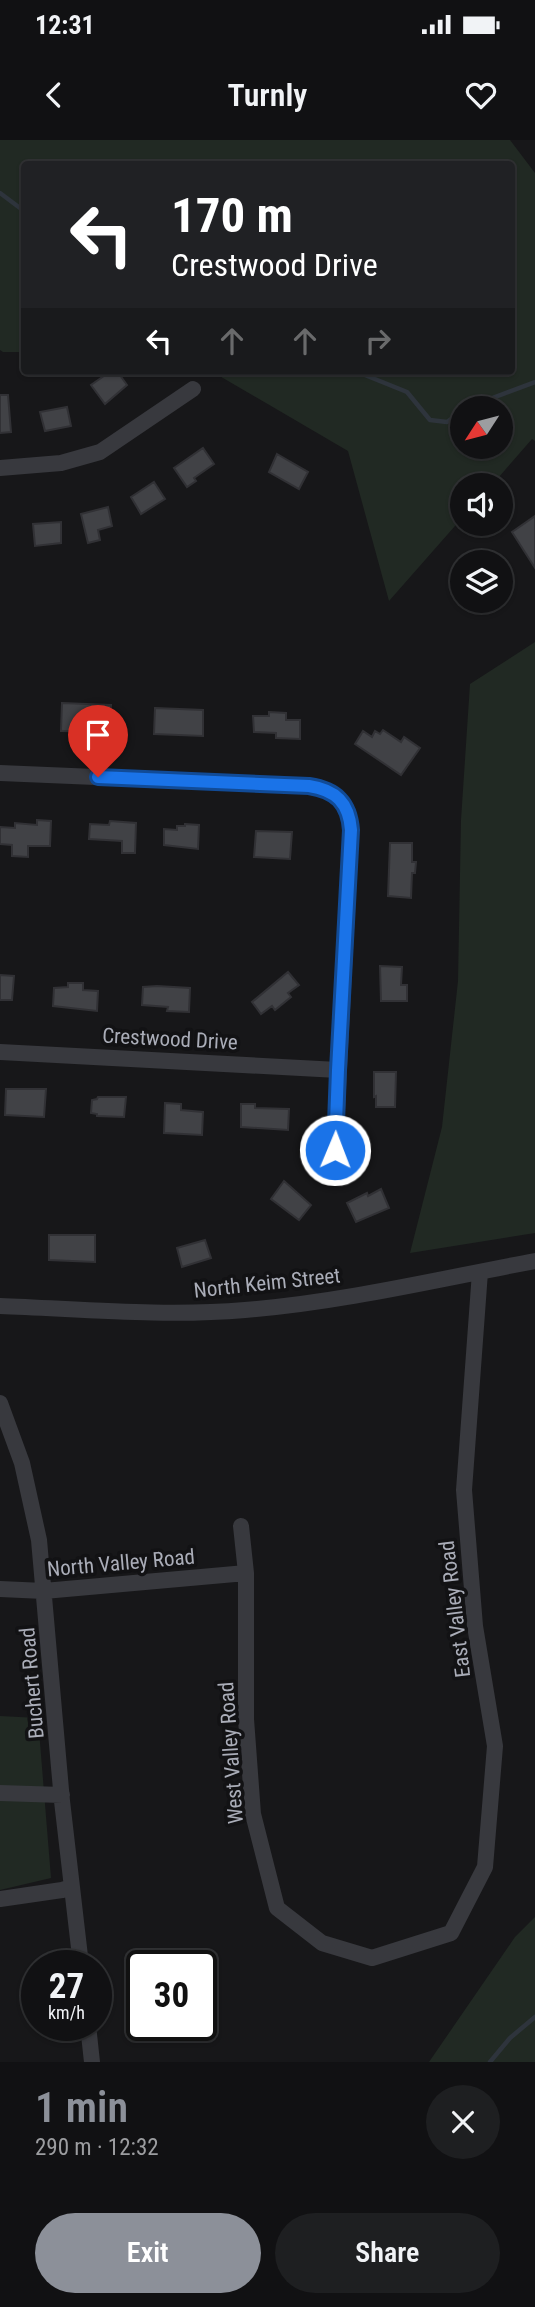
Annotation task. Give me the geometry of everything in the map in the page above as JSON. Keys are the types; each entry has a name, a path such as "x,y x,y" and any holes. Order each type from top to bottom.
{"street":[{"path":"0,468 61,464 100,452 193,389"},
{"path":"0,773 309,786 325,789 338,796 345,806 351,830 335,1150"},
{"name":"Crestwood Drive","path":"0,1052 338,1070"},
{"name":"North Keim Street","path":"0,1306 171,1313 245,1310 309,1303 535,1261"},
{"name":"East Valley Road","path":"451,1933 485,1867 495,1746 475,1626 464,1490 480,1272"},
{"name":"Buchert Road","path":"0,1403 30,1492 39,1540 61,1795 79,1950"},
{"name":"West Valley Road","path":"241,1526 246,1573 246,1718 253,1814 277,1908 322,1943 372,1958 451,1933"},
{"name":"North Valley Road","path":"0,1589 44,1591 246,1573"},
{"path":"0,1793 61,1795"},
{"path":"0,1899 72,1887"},
{"path":"90,2041 92,2062"}],"shaded area":[{"path":"0,140 510,140 535,173 535,441 532,439 502,473 450,473 450,532 389,601 348,451 218,375 515,375 515,161 21,161 21,352 0,350"},
{"path":"535,642 535,1233 410,1253 442,1127 458,981 461,820 470,684"},
{"path":"0,1716 38,1718 51,1878 0,1890"},
{"path":"535,1917 535,2062 429,2062 515,1937"}],"building":[{"path":"105,375 120,375 127,385 105,404 91,385"},
{"path":"0,395 8,395 11,432 0,433"},
{"path":"67,407 71,426 45,431 40,412"},
{"path":"203,448 214,464 194,478 196,481 187,487 174,468"},
{"path":"277,454 308,472 299,489 269,472"},
{"path":"154,482 165,499 141,514 131,497"},
{"path":"108,507 112,526 98,530 100,540 88,543 81,514"},
{"path":"535,516 535,568 513,534"},
{"path":"61,522 61,543 35,546 33,524"},
{"path":"62,703 111,705 110,732 61,731"},
{"path":"155,708 203,710 203,736 154,734"},
{"path":"269,712 286,713 286,720 300,720 300,739 276,738 276,733 254,732 253,716 269,716"},
{"path":"383,730 401,742 404,737 420,748 401,775 355,744 363,731 372,737 375,731 380,734"},
{"path":"37,820 51,821 50,846 28,846 28,857 12,856 12,845 0,844 0,827 15,828 15,823 37,825"},
{"path":"110,821 136,823 135,853 122,853 122,841 89,839 90,824 109,825"},
{"path":"199,825 198,849 164,845 164,829 177,830 177,826"},
{"path":"256,831 292,832 290,859 254,857"},
{"path":"390,843 412,843 412,862 416,862 415,873 412,873 411,898 388,896"},
{"path":"380,966 402,967 401,985 407,985 407,1001 381,1001"},
{"path":"288,972 299,985 288,993 291,997 275,1010 272,1006 261,1014 252,1002"},
{"path":"0,975 14,976 12,1000 0,1000"},
{"path":"68,983 83,983 83,990 98,991 97,1011 53,1006 54,988 68,987"},
{"path":"143,987 190,988 189,1012 167,1011 168,1007 142,1005"},
{"path":"374,1072 396,1072 395,1107 376,1107"},
{"path":"6,1089 46,1089 44,1117 5,1115"},
{"path":"98,1097 126,1097 124,1117 97,1116 91,1113 92,1100"},
{"path":"165,1103 181,1104 181,1110 203,1112 202,1135 164,1133"},
{"path":"241,1104 255,1104 255,1108 289,1109 288,1130 241,1127"},
{"path":"284,1181 311,1205 299,1220 271,1199"},
{"path":"381,1189 389,1208 356,1222 347,1203"},
{"path":"49,1235 95,1235 95,1262 49,1260"},
{"path":"205,1240 211,1258 182,1267 177,1248"}],"waterway":[{"path":"0,193 21,209"},
{"path":"365,375 407,392 430,420 447,422 450,420"},
{"path":"498,396 535,382"},
{"path":"490,2062 510,2038 535,2017"}],"route":[{"path":"98,777 309,786 325,789 342,801 348,813 351,830 335,1150"}]}
